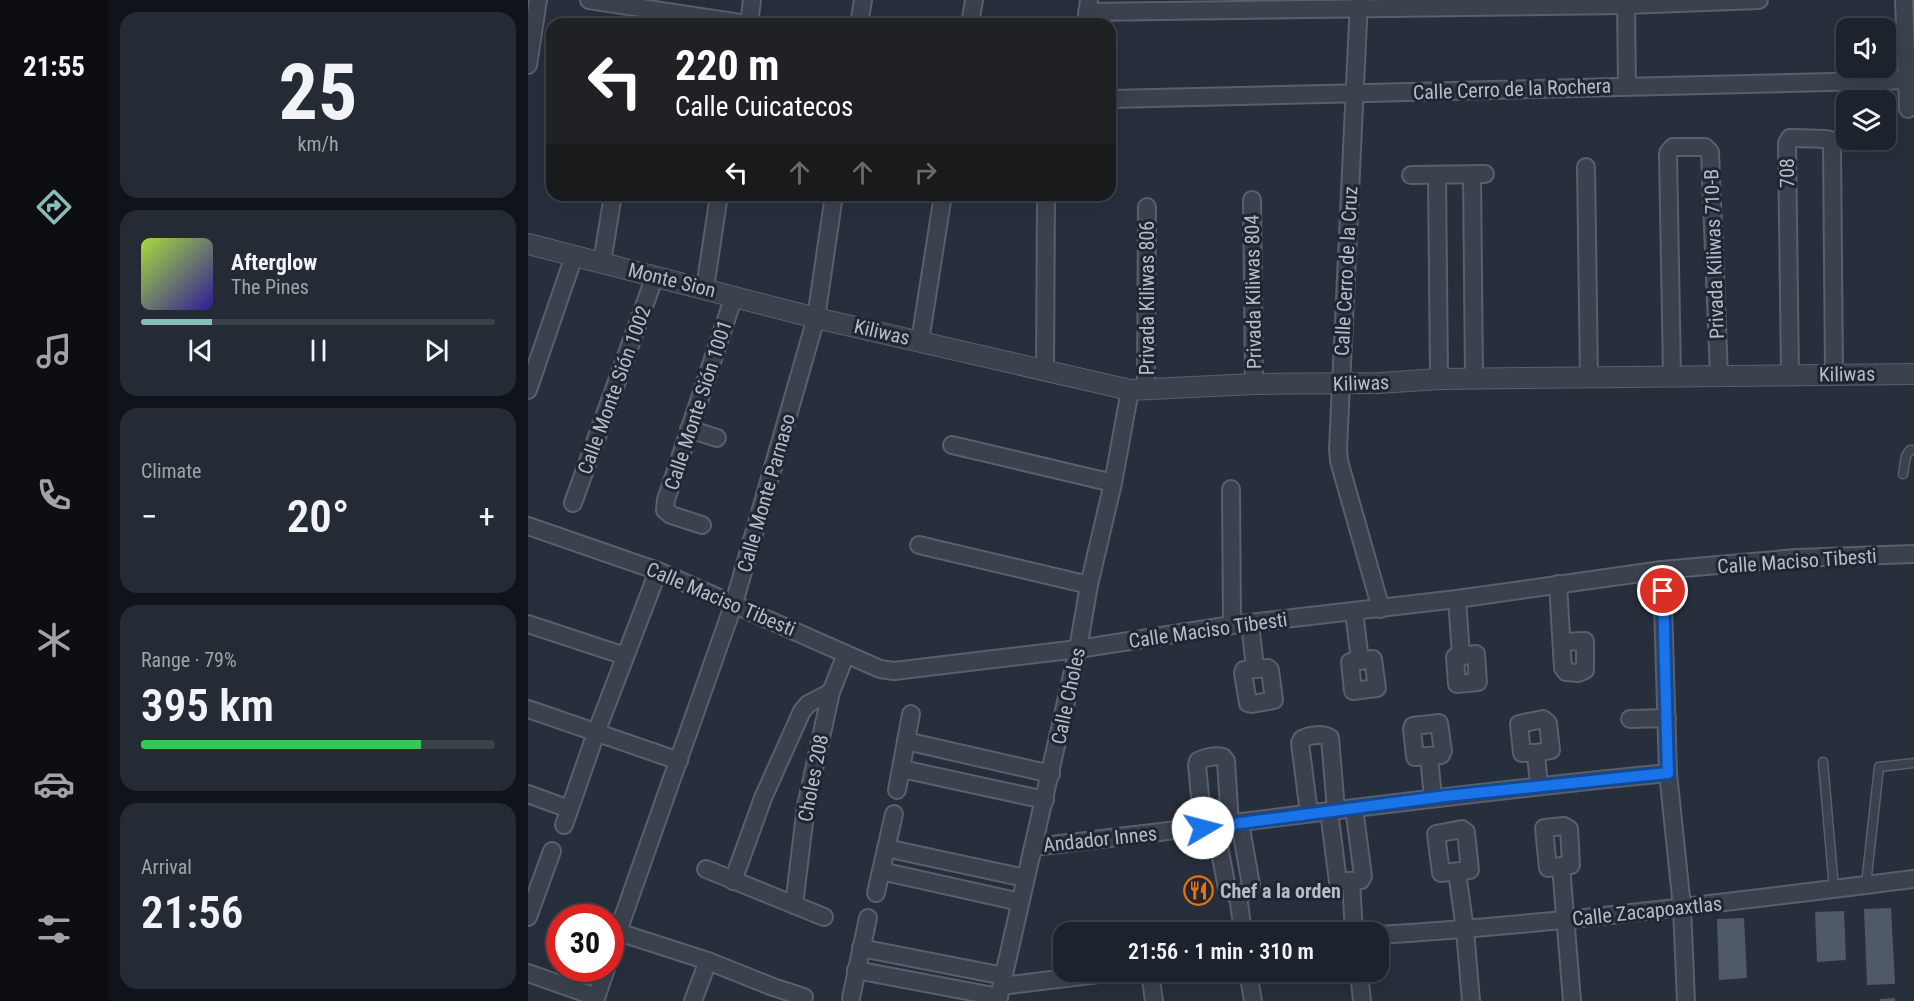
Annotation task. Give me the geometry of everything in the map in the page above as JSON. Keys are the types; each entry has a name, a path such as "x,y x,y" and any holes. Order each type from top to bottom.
{"street":[{"path":"528,65 538,0"},
{"path":"589,0 642,11 698,18"},
{"path":"748,18 752,0"},
{"path":"860,18 863,0"},
{"path":"971,18 974,0"},
{"path":"1087,12 1190,5 1626,5 1759,0"},
{"path":"1904,0 1911,80 1908,109"},
{"name":"Calle Cerro de la Cruz","path":"1359,4 1339,461 1381,609"},
{"path":"1626,5 1627,86"},
{"name":"Calle Cerro de la Rochera","path":"1116,99 1911,80"},
{"name":"708","path":"1790,375 1787,143 1790,138 1826,139 1830,140 1832,145 1834,374"},
{"name":"Privada Kiliwas 710-B","path":"1672,376 1668,153 1673,147 1705,147 1710,152 1719,376"},
{"path":"1586,167 1589,377"},
{"path":"1412,175 1478,174 1474,378"},
{"path":"1437,175 1439,379"},
{"name":"Privada Kiliwas 804","path":"1252,200 1254,384"},
{"path":"602,262 612,201"},
{"path":"705,288 718,201"},
{"name":"Calle Monte Parnaso","path":"624,915 734,603 816,318 833,201"},
{"path":"920,341 942,201"},
{"path":"1045,371 1046,201"},
{"name":"Privada Kiliwas 806","path":"1138,390 1147,207"},
{"name":"Monte Sion","path":"528,244 816,318"},
{"path":"528,390 574,256"},
{"name":"Calle Monte Sión 1002","path":"573,503 655,276"},
{"name":"Calle Monte Sión 1001","path":"702,525 671,515 665,510 666,500 734,296"},
{"name":"Kiliwas","path":"816,318 1138,390 1254,384 1341,384 1474,378 1914,374"},
{"name":"Calle Choles","path":"1001,990 1025,878 1051,774 1078,649 1089,585 1138,390"},
{"path":"689,429 717,438"},
{"path":"952,445 1113,483"},
{"path":"1231,489 1232,625"},
{"name":"Calle Maciso Tibesti","path":"528,526 658,571 880,669 894,671 1078,649 1232,625 1381,609 1662,570 1796,558 1914,554"},
{"path":"919,545 1089,585"},
{"path":"1662,570 1668,773 1682,907 1686,1001"},
{"path":"528,794 566,817 658,571"},
{"path":"1558,584 1562,642"},
{"path":"1456,599 1461,654"},
{"path":"1354,611 1360,660"},
{"path":"1250,623 1255,668"},
{"path":"528,624 625,656"},
{"name":"Choles 208","path":"794,905 806,806 831,692 846,654"},
{"path":"733,881 763,798 801,711 808,704 831,692"},
{"path":"528,709 679,761"},
{"path":"897,790 911,714"},
{"path":"1630,719 1666,718"},
{"path":"1309,813 1300,743 1305,737 1324,735 1330,738 1337,879 1340,883 1361,880 1364,876 1354,808"},
{"path":"906,741 1051,774"},
{"path":"1536,753 1539,786"},
{"path":"1429,757 1433,798"},
{"path":"902,769 1045,800"},
{"name":"Andador Innes","path":"1033,847 1433,798 1668,773"},
{"path":"876,893 894,814"},
{"path":"1222,825 1251,885 1248,891 1238,894 1230,892 1227,888 1222,825"},
{"path":"886,848 1025,878"},
{"path":"528,917 532,889 552,851"},
{"path":"1561,866 1572,1001"},
{"path":"706,869 824,917"},
{"path":"881,871 1020,902"},
{"path":"1457,872 1472,1001"},
{"name":"Calle Zacapoaxtlas","path":"1389,934 1566,920 1914,879"},
{"path":"1351,881 1353,922"},
{"path":"1238,894 1242,922"},
{"path":"851,998 868,918"},
{"path":"624,934 708,961 772,994 804,997"},
{"path":"861,948 1001,990"},
{"path":"693,1001 708,961"},
{"path":"856,970 1001,990 1053,982"},
{"path":"528,973 596,999 602,982"},
{"path":"1151,982 1154,1001"},
{"path":"1250,982 1253,1001"},
{"path":"1360,982 1362,1001"}],"lane":[{"path":"1903,474 1906,456 1910,450 1914,450"},
{"path":"1823,762 1834,889"},
{"path":"1866,885 1879,767 1914,763"}],"building":[{"path":"1891,908 1895,984 1867,985 1864,909"},
{"path":"1844,911 1846,960 1817,962 1815,912"},
{"path":"1744,918 1747,978 1719,980 1717,919"},
{"path":"1895,998 1895,1001 1880,1001 1880,999"}],"place":[{"name":"Chef a la orden","path":"1199,891"}],"route":[{"path":"1203,828 1446,796 1668,773 1663,591"}]}
